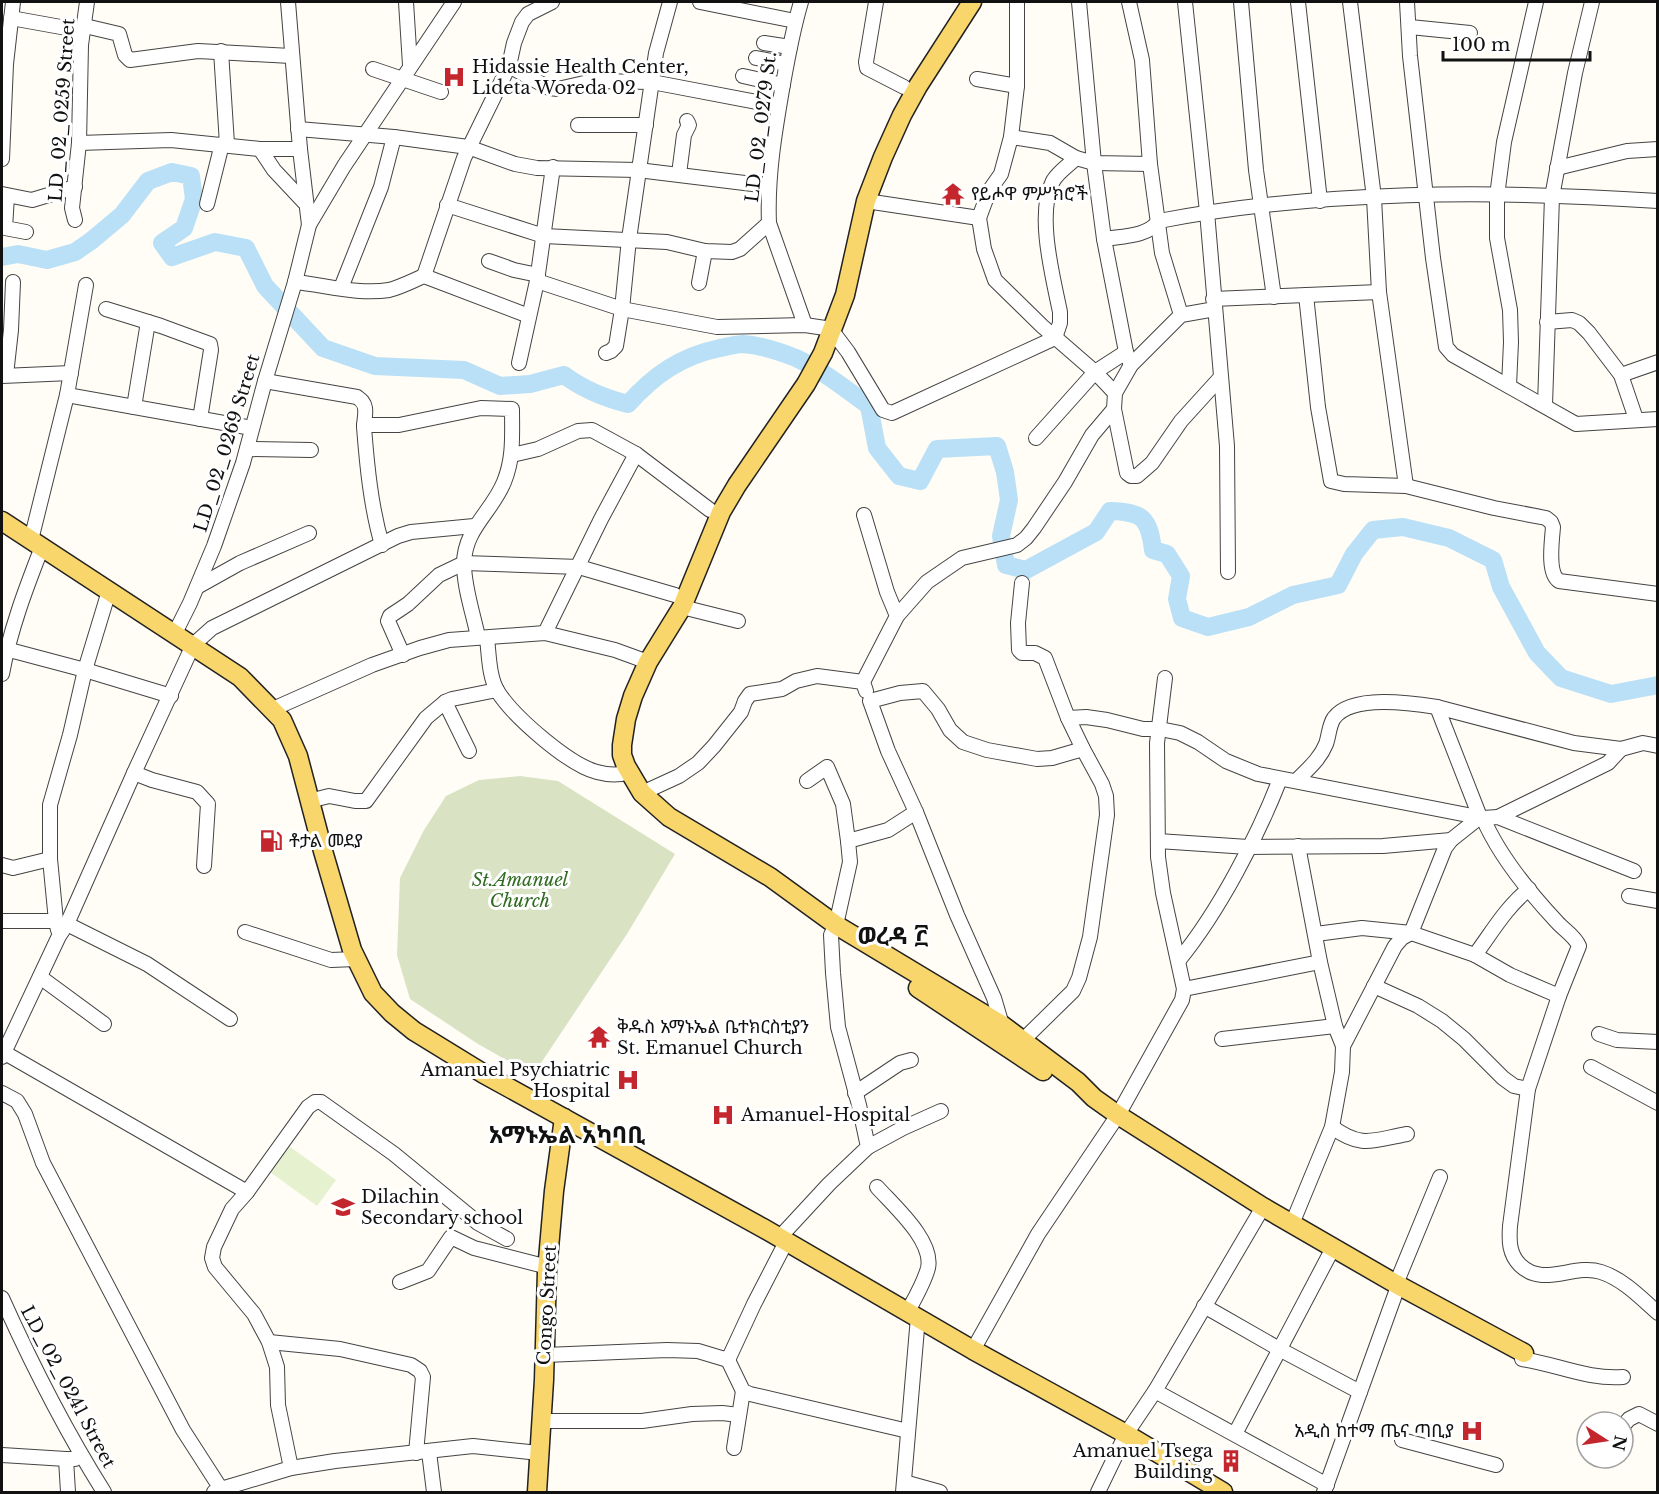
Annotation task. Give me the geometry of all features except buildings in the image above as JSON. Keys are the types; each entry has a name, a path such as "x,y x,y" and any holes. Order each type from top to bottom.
{"main road":[{"path":"829,330 834,298 858,198 880,136 904,87 958,2"},
{"path":"972,2 918,86 883,157 866,201 845,295 829,330 801,382 721,512 678,601 644,661 621,745 622,755 629,794 663,826 833,930 1002,1024 1078,1083 1117,1117"},
{"path":"678,601 710,510 723,487 801,382"},
{"path":"2,521 240,677 282,720 298,756 343,922 356,959 374,993 392,1013 414,1031 484,1074 676,1179 972,1350 1126,1434 1223,1492"},
{"path":"625,773 642,793 669,817 770,877 833,930 1072,1090 1262,1210 1396,1288 1523,1356"},
{"path":"1072,1090 1094,1098"},
{"name":"Congo Street","path":"537,1492 548,1267 554,1191 564,1118"},
{"path":"1262,1210 1292,1224 1332,1251"}],"street":[{"path":"2,159 4,64 13,2"},
{"name":"LD_02_0259 Street","path":"75,220 72,208 79,143 81,45 87,2"},
{"path":"288,2 304,202 309,225"},
{"path":"406,2 410,65"},
{"name":"LD_02_0269 Street","path":"175,633 197,587 226,513 247,449 309,225 344,166 454,2"},
{"path":"293,288 387,290 423,276 468,147 509,66 522,21 528,14 552,2"},
{"path":"606,353 616,346 656,53 670,2"},
{"path":"700,2 795,21"},
{"name":"LD_02_0279 St.","path":"801,2 789,47 778,106 768,186 769,223 805,325"},
{"path":"876,2 866,62 867,68 904,87"},
{"path":"1017,2 1017,86 1011,137 1000,174 989,191 979,218 984,249 995,280 1115,393"},
{"path":"1079,2 1094,163 1104,239 1126,352 1131,365"},
{"path":"1129,2 1142,60 1150,164 1162,253 1181,315"},
{"path":"1185,2 1207,212 1228,468 1228,572"},
{"path":"1241,2 1261,207 1274,297"},
{"path":"1298,2 1320,201"},
{"path":"1350,2 1374,198 1379,292 1406,486"},
{"path":"1407,2 1410,56 1446,347 1453,355 1576,424 1658,419"},
{"path":"1509,386 1510,310 1497,238 1497,196 1504,142 1536,2"},
{"path":"1545,405 1552,197 1575,73 1592,2"},
{"path":"11,18 119,34 125,55 130,60 191,52 221,51 291,56"},
{"path":"406,25 431,34"},
{"path":"1410,27 1470,33"},
{"path":"764,44 789,47"},
{"path":"207,204 225,144 221,51"},
{"path":"756,58 786,64"},
{"path":"509,66 549,88 558,89 593,81 652,82 778,106"},
{"path":"373,69 441,92"},
{"path":"743,76 783,85"},
{"path":"977,79 1017,86"},
{"path":"679,174 684,135 689,125 687,121"},
{"path":"578,125 646,125"},
{"path":"298,129 366,134 468,147 526,166 639,170 768,186"},
{"path":"341,288 381,187 394,137"},
{"path":"1011,137 1050,143 1076,158 1094,163 1150,164"},
{"path":"79,143 171,140 260,149 300,149"},
{"path":"260,149 274,170 304,202"},
{"path":"1557,168 1634,150 1658,149"},
{"path":"489,261 622,309 717,327 805,325 829,330 848,352 883,410 888,413 899,411 1055,338 1060,323 1060,312 1047,233 1047,209 1050,187 1054,178 1076,158"},
{"path":"519,363 537,278 553,167"},
{"path":"27,232 5,228 4,195 32,200 75,187"},
{"path":"1104,239 1146,232 1153,229 1159,221 1207,212 1320,201 1427,196 1658,201"},
{"path":"866,201 979,218"},
{"path":"447,205 544,236 667,242 705,251 732,252 740,249 769,223"},
{"path":"699,283 705,251"},
{"path":"423,276 529,316"},
{"path":"14,282 11,330 4,375 71,373"},
{"path":"2,674 4,649 25,591 36,543 67,395 86,285"},
{"path":"1220,378 1181,421 1152,463 1137,476 1127,473 1114,409 1115,393 1131,365 1181,315 1214,304 1274,297 1379,292"},
{"path":"1306,294 1318,407 1331,481 1344,484 1406,486 1494,508 1546,518 1551,522 1552,527 1551,570 1553,578 1558,581 1658,594"},
{"path":"106,309 210,344 212,350 200,418"},
{"path":"1547,322 1572,320 1579,323 1589,333 1621,375 1636,419"},
{"path":"134,407 148,322"},
{"path":"1036,438 1095,372 1126,352"},
{"path":"1621,375 1658,362"},
{"path":"265,381 357,397 363,401 372,494 382,544"},
{"path":"67,395 252,428"},
{"path":"364,425 399,425 481,408 512,408 512,455 504,481 497,496 474,526 469,537 464,563 496,690 516,715 572,760 595,772 625,773"},
{"path":"1002,1024 994,998 888,751 863,682 897,616 927,582 962,558 1017,545 1035,528 1092,435 1114,409"},
{"path":"512,455 538,449 578,431 592,430 636,454 710,510"},
{"path":"247,449 311,450"},
{"path":"545,633 636,454"},
{"path":"864,515 887,592 897,616"},
{"path":"247,1192 3,1055 40,977 62,922 171,696 193,645 212,628 382,544 411,532 474,526"},
{"path":"197,587 240,563 309,533"},
{"path":"403,655 389,627 390,616 408,604 439,575 464,563 579,567 738,621"},
{"path":"1022,583 1018,623 1019,650 1022,653 1035,653 1045,658 1068,718 1102,784 1106,796 1107,815 1090,937 1084,964 1073,991 1022,1041"},
{"path":"62,922 50,859 50,805 85,670 109,591"},
{"path":"273,709 372,665 449,640 545,633 615,650 644,661"},
{"path":"4,649 171,696"},
{"path":"642,793 679,776 698,763 714,747 741,712 750,694 782,689 796,681 817,676 863,682"},
{"path":"972,1350 1038,1234 1085,1161 1117,1117 1182,1000 1184,989 1163,893 1158,842 1157,742 1166,678"},
{"path":"309,801 329,796 366,801 426,718 452,699 496,690"},
{"path":"870,701 900,693 923,691 938,709 950,730 963,742 987,750 1036,759 1052,758 1083,749"},
{"path":"445,702 469,751"},
{"path":"1297,780 1319,759 1326,745 1334,717 1359,704 1399,703 1437,707 1574,743 1621,749 1643,742 1658,746"},
{"path":"1437,707 1492,840 1557,923 1580,946 1559,996 1528,1089 1510,1226 1509,1241 1514,1260 1524,1269 1542,1276 1576,1271 1599,1271 1612,1276 1658,1313"},
{"path":"1068,718 1086,717 1143,729 1160,729 1180,733 1240,768 1280,779 1297,780 1481,818 1498,817 1608,763 1621,749"},
{"path":"807,781 827,766 843,804 850,862 833,930 838,1027 868,1147"},
{"path":"134,772 152,780 197,792 203,796 208,804 204,866"},
{"path":"1179,960 1213,912 1248,847 1280,779"},
{"path":"848,841 888,830 916,812"},
{"path":"1498,817 1634,871"},
{"path":"1343,1046 1395,946 1411,933 1445,848 1451,840 1481,818"},
{"path":"1158,842 1248,847 1383,846 1451,840"},
{"path":"1292,1224 1332,1127 1342,1072 1343,1046 1335,1026 1320,962 1298,846"},
{"path":"2,865 11,869 50,859"},
{"path":"1475,955 1515,902 1529,889"},
{"path":"1629,896 1658,901"},
{"path":"2,921 62,922 147,964 231,1019"},
{"path":"1316,934 1362,928 1411,933 1475,955 1510,975 1559,996"},
{"path":"245,932 332,960 356,959"},
{"path":"1184,989 1320,962"},
{"path":"40,977 104,1024"},
{"path":"1374,986 1436,1017 1464,1039 1503,1078 1514,1086 1528,1089"},
{"path":"1222,1039 1335,1026"},
{"path":"1599,1034 1617,1040 1658,1042"},
{"path":"855,1093 900,1063 912,1059"},
{"path":"1591,1067 1658,1103"},
{"path":"2,1093 17,1101 25,1114 43,1163 183,1430 218,1491 291,1468 335,1461 473,1446 539,1453"},
{"path":"291,1468 278,1405 277,1367 270,1341 254,1314 215,1267 212,1258 214,1247 232,1209 247,1192 308,1107 315,1102 321,1102 394,1154 478,1223 507,1239"},
{"path":"728,1360 783,1240 829,1184 868,1147 941,1111"},
{"path":"1332,1127 1347,1138 1361,1142 1407,1134"},
{"path":"1155,1391 1235,1434 1326,1489 1396,1288 1440,1177"},
{"path":"877,1187 922,1240 928,1256 928,1267 913,1314 904,1487 940,1492"},
{"path":"1098,1492 1126,1434 1155,1391 1262,1210"},
{"path":"400,1282 428,1271 451,1237 474,1248 548,1267"},
{"path":"1235,1434 1332,1251"},
{"name":"LD_02_0241 Street","path":"2,1298 8,1328 104,1492"},
{"path":"1204,1306 1360,1392"},
{"path":"270,1341 340,1349 411,1365 420,1371 423,1377 422,1453 434,1492"},
{"path":"545,1355 667,1350 698,1351 728,1360 743,1391 734,1448"},
{"path":"1523,1356 1605,1378 1623,1377"},
{"path":"743,1391 760,1397 908,1431"},
{"path":"542,1421 642,1421 692,1414 739,1415"},
{"path":"1635,1416 1639,1414 1658,1424"},
{"path":"1402,1440 1496,1465"},
{"path":"2,1456 83,1459"},
{"path":"66,1459 68,1492"}],"green space":[{"name":"St.Amanuel Church","path":"520,776 558,781 675,854 627,934 533,1075 478,1044 410,999 397,955 400,878 424,830 446,796 479,780"},
{"path":"289,1146 336,1180 317,1206 270,1172"}],"waterway":[{"path":"2,257 18,254 47,260 75,252 122,215 148,181 172,172 191,176 194,199 184,228 162,243 172,257 215,242 246,248 265,286 323,348 375,366 464,370 500,386 530,384 564,375 594,393 628,404 658,376 693,356 737,344 763,347 806,363 869,406 877,448 899,476 920,481 937,449 997,446 1005,472 1009,500 1001,536 1006,565 1026,570 1096,532 1110,511 1137,515 1146,524 1153,550 1167,554 1181,576 1177,599 1182,618 1208,627 1249,617 1293,595 1338,585 1354,554 1373,530 1403,527 1449,538 1493,560 1501,587 1537,653 1561,678 1611,694 1658,685"}],"place":[{"name":"Hidassie Health Center, Lideta Woreda 02","path":"454,77"},
{"name":"የይሖዋ ምሥክሮች","path":"953,194"},
{"name":"ቶታል መደያ","path":"271,841"},
{"name":"ቅዱስ አማኑኤል ቤተክርስቲያን St. Emanuel Church","path":"599,1037"},
{"name":"Amanuel Psychiatric Hospital","path":"628,1080"},
{"name":"Amanuel-Hospital","path":"723,1115"},
{"name":"Dilachin Secondary school","path":"343,1207"},
{"name":"አዲስ ከተማ ጤና ጣቢያ","path":"1472,1431"},
{"name":"Amanuel Tsega Building","path":"1231,1461"}],"district":[{"name":"ወረዳ ፫","path":"893,935"},
{"name":"አማኑኤል አካባቢ","path":"567,1134"}]}
